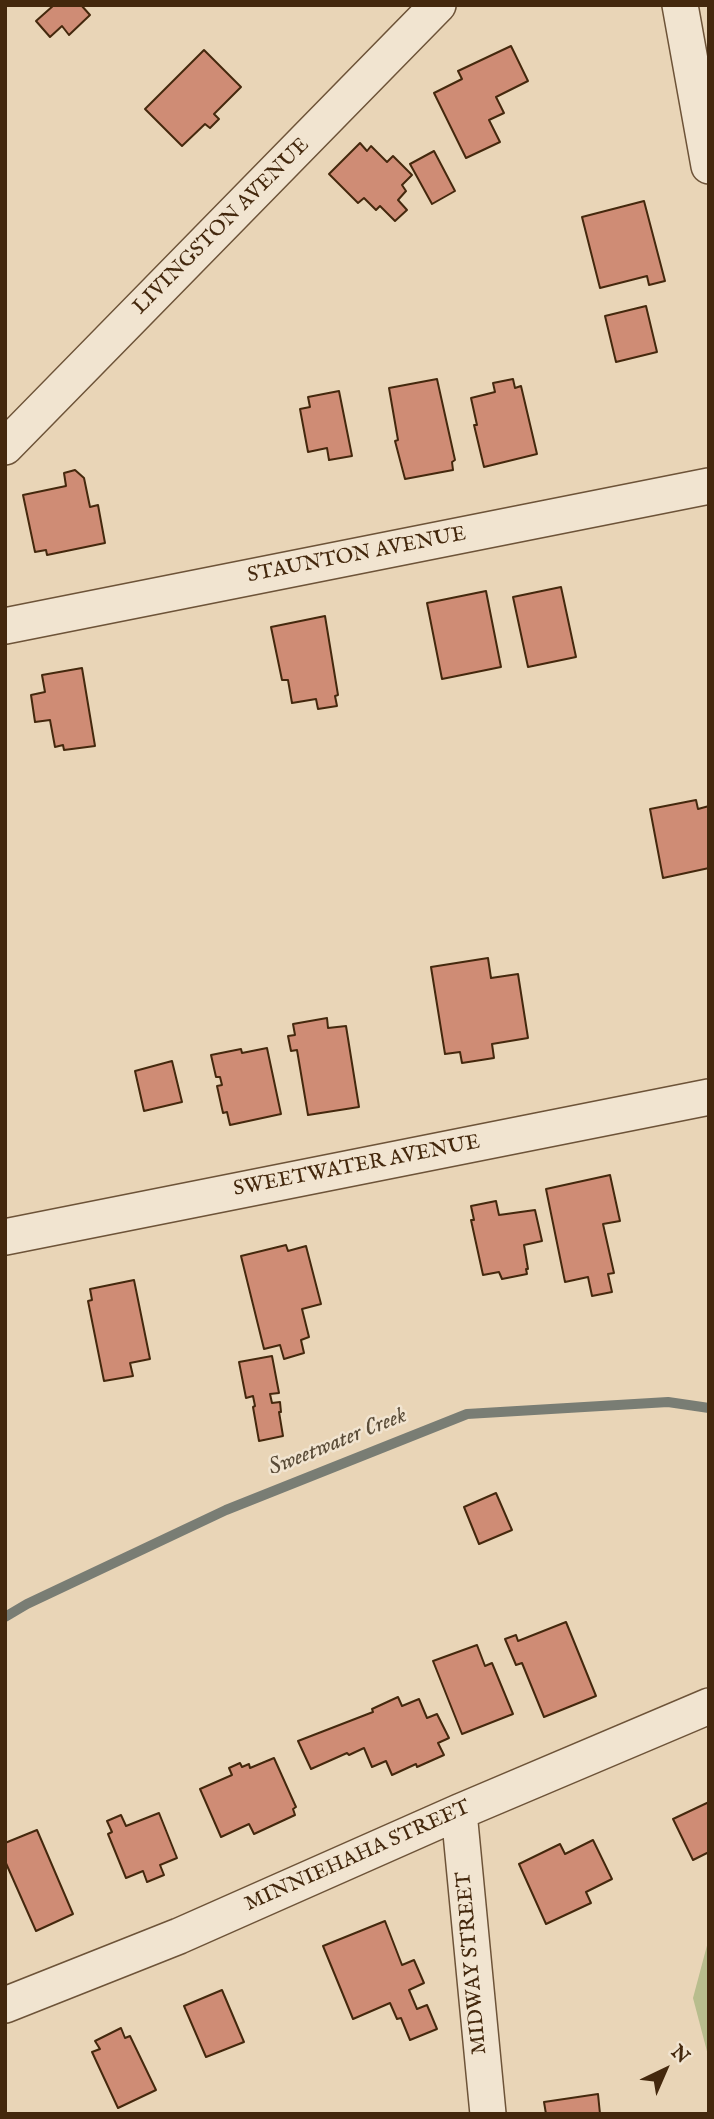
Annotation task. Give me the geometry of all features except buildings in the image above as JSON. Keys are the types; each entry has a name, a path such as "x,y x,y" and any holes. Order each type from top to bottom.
{"street":[{"name":"LIVINGSTON AVENUE","path":"5,447 438,5"},
{"path":"680,5 709,166"},
{"name":"STAUNTON AVENUE","path":"5,626 709,486"},
{"name":"SWEETWATER AVENUE","path":"5,1237 709,1097"},
{"name":"MINNIEHAHA STREET","path":"5,2006 178,1936 709,1706"},
{"name":"MIDWAY STREET","path":"459,1812 488,2114"}],"green space":[{"path":"709,1938 709,2059 693,1998"}],"waterway":[{"name":"Sweetwater Creek","path":"5,1617 27,1604 226,1510 467,1414 668,1402 709,1408"}]}
